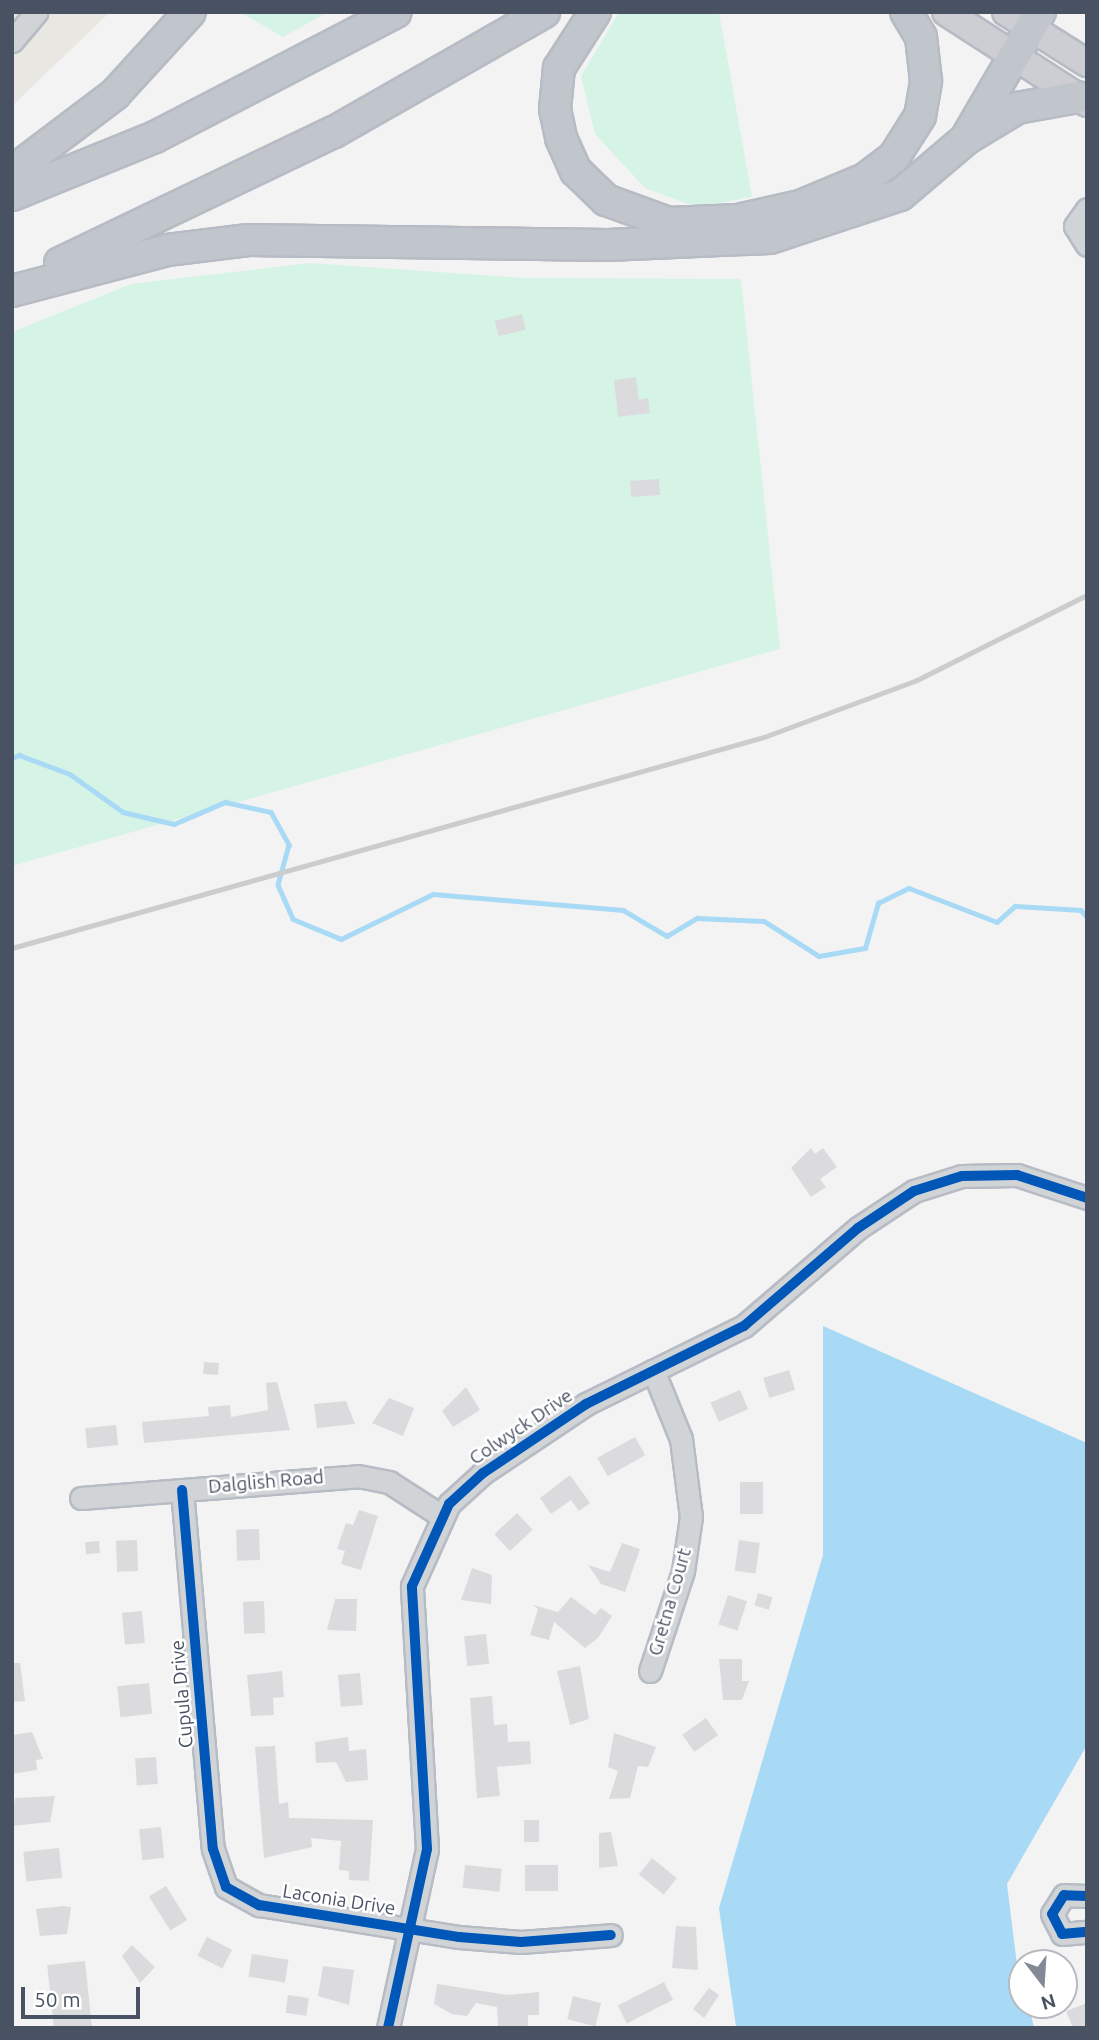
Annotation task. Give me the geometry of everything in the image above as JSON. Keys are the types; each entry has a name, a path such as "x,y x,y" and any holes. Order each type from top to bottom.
{"highway":[{"path":"12,172 99,108 190,12"},
{"path":"12,195 155,137 396,12"},
{"path":"12,285 334,132 544,12"},
{"path":"595,12 559,68 555,109 561,138 576,171 606,200 669,223 738,220 800,206 865,179 894,157 920,116 926,81 921,37 906,12"},
{"path":"966,139 1014,56 1026,18"},
{"path":"12,291 167,250 248,240 608,245 770,238 900,195 966,139 1017,107 1082,100"}],"main road":[{"path":"946,12 1082,100"},
{"path":"1026,18 1087,63"}],"street":[{"path":"15,31 36,12"},
{"path":"1087,209 1075,226 1087,245"},
{"name":"Colwyck Drive","path":"388,2028 412,1929 427,1849 412,1586 440,1515 483,1473 535,1437 653,1370 744,1326 858,1228 915,1191 962,1176 1017,1175 1087,1198"},
{"name":"Gretna Court","path":"650,1671 683,1571 691,1517 681,1438 653,1370"},
{"name":"Dalglish Road","path":"81,1498 358,1476 389,1482 440,1515"},
{"name":"Cupula Drive","path":"182,1490 213,1849 217,1871 231,1891"},
{"name":"Laconia Drive","path":"231,1891 259,1905 412,1929 521,1942 611,1935"},
{"path":"1087,1896 1064,1895 1052,1913 1062,1934 1087,1932"}],"shaded area":[{"path":"12,12 110,12 12,106"}],"green space":[{"path":"240,12 328,12 283,37"},
{"path":"619,12 719,12 752,197 696,207 645,188 595,134 581,76"},
{"path":"310,263 523,278 741,279 780,649 12,866 12,332 131,284"}],"water":[{"path":"823,1326 1087,1443 1087,1745 1007,1884 1015,1949 1008,1949 1008,2019 1032,2019 1034,2028 736,2027 719,1908 823,1555"}],"building":[{"path":"522,314 526,330 499,336 495,321"},
{"path":"636,377 639,400 648,398 650,413 618,417 614,380"},
{"path":"659,479 660,495 631,497 630,481"},
{"path":"811,1148 815,1154 823,1148 837,1167 820,1179 826,1187 811,1197 791,1168"},
{"path":"204,1362 219,1363 218,1375 203,1374"},
{"path":"789,1370 795,1390 769,1398 763,1378"},
{"path":"277,1382 290,1430 144,1443 142,1422 209,1416 208,1407 230,1405 231,1417 268,1410 266,1383"},
{"path":"466,1387 480,1410 453,1427 442,1411"},
{"path":"740,1390 748,1409 719,1422 711,1403"},
{"path":"389,1398 414,1408 403,1436 372,1423"},
{"path":"346,1401 355,1424 317,1428 314,1404"},
{"path":"116,1425 118,1445 87,1448 85,1428"},
{"path":"635,1437 645,1455 608,1476 597,1458"},
{"path":"570,1475 590,1503 579,1511 571,1500 551,1514 540,1498"},
{"path":"740,1482 763,1482 763,1514 740,1514"},
{"path":"359,1510 378,1516 361,1570 341,1564 345,1551 337,1549 346,1523 353,1525"},
{"path":"517,1513 533,1530 510,1551 494,1534"},
{"path":"259,1529 260,1560 237,1561 236,1530"},
{"path":"137,1540 138,1571 117,1572 116,1541"},
{"path":"739,1540 760,1543 755,1574 735,1571"},
{"path":"99,1541 100,1553 86,1554 85,1542"},
{"path":"622,1543 640,1549 625,1592 601,1584 588,1565 610,1572"},
{"path":"472,1568 492,1575 491,1604 461,1600"},
{"path":"758,1593 772,1597 769,1610 754,1605"},
{"path":"728,1595 747,1601 737,1631 718,1624"},
{"path":"571,1597 595,1615 601,1608 612,1616 598,1638 585,1648 554,1622 549,1640 530,1635 538,1609 533,1605 558,1612"},
{"path":"335,1599 357,1599 356,1631 327,1630"},
{"path":"264,1601 265,1633 244,1634 243,1602"},
{"path":"142,1611 145,1643 125,1645 122,1613"},
{"path":"486,1634 489,1664 467,1666 464,1636"},
{"path":"719,1659 742,1659 742,1681 749,1681 742,1700 723,1700"},
{"path":"12,1663 20,1663 25,1701 12,1702"},
{"path":"580,1666 589,1719 570,1725 557,1671"},
{"path":"282,1671 284,1697 273,1698 274,1715 251,1716 247,1675"},
{"path":"360,1673 363,1705 341,1707 338,1675"},
{"path":"149,1683 152,1714 120,1717 117,1686"},
{"path":"492,1696 494,1725 507,1724 508,1742 530,1741 531,1764 497,1767 500,1796 477,1798 470,1698"},
{"path":"706,1718 718,1735 694,1752 682,1735"},
{"path":"32,1732 43,1759 36,1760 37,1770 12,1774 12,1735"},
{"path":"614,1733 656,1747 648,1767 638,1766 630,1798 609,1799 618,1771 608,1767"},
{"path":"348,1737 349,1751 366,1749 368,1780 346,1782 336,1762 316,1763 315,1742"},
{"path":"275,1746 279,1804 288,1802 289,1818 373,1820 369,1881 349,1880 349,1871 339,1870 341,1841 311,1838 312,1847 264,1858 255,1747"},
{"path":"156,1757 158,1784 137,1785 135,1758"},
{"path":"55,1796 50,1822 12,1826 15,1798"},
{"path":"524,1820 539,1820 539,1842 524,1842"},
{"path":"161,1827 164,1858 142,1860 139,1829"},
{"path":"611,1832 618,1866 599,1868 599,1833"},
{"path":"59,1848 62,1878 26,1882 23,1852"},
{"path":"652,1858 677,1878 664,1894 639,1874"},
{"path":"465,1865 502,1869 499,1892 463,1888"},
{"path":"525,1865 558,1865 558,1891 525,1891"},
{"path":"166,1886 187,1920 170,1931 149,1897"},
{"path":"71,1907 67,1934 40,1936 36,1909"},
{"path":"676,1926 696,1927 698,1970 672,1968"},
{"path":"207,1937 232,1950 222,1968 197,1956"},
{"path":"132,1945 155,1967 140,1983 122,1956"},
{"path":"252,1954 289,1960 285,1983 248,1977"},
{"path":"85,1961 92,2028 54,2028 47,1965"},
{"path":"323,1966 354,1970 349,2005 318,1996"},
{"path":"664,1982 673,2000 627,2023 618,2006"},
{"path":"437,1984 508,1995 539,1992 539,2015 528,2015 528,2028 511,2028 498,2026 497,2007 476,2003 467,2016 452,2014 434,2004"},
{"path":"709,1988 719,1995 704,2018 693,2009"},
{"path":"288,1995 309,1998 306,2016 285,2013"},
{"path":"573,1996 601,2003 595,2026 567,2019"},
{"path":"1087,2003 1087,2028 1073,2028 1069,2019 1078,2019 1078,2006"}],"waterway":[{"path":"12,758 19,755 70,774 123,812 174,824 225,802 271,812 289,845 278,885 293,919 341,939 433,894 623,910 667,936 697,918 764,921 819,956 865,948 878,903 909,888 997,922 1015,906 1081,910 1087,917"}],"railway":[{"path":"12,948 764,737 917,680 1087,595"}],"cycle path":[{"path":"388,2028 427,1849 412,1586 449,1504 483,1473 586,1404 744,1326 858,1228 914,1191 962,1176 1017,1175 1087,1198"},
{"path":"182,1490 213,1849 226,1887 259,1905 459,1937 521,1942 611,1935"},
{"path":"1087,1896 1064,1895 1052,1914 1062,1934 1087,1932"}]}
